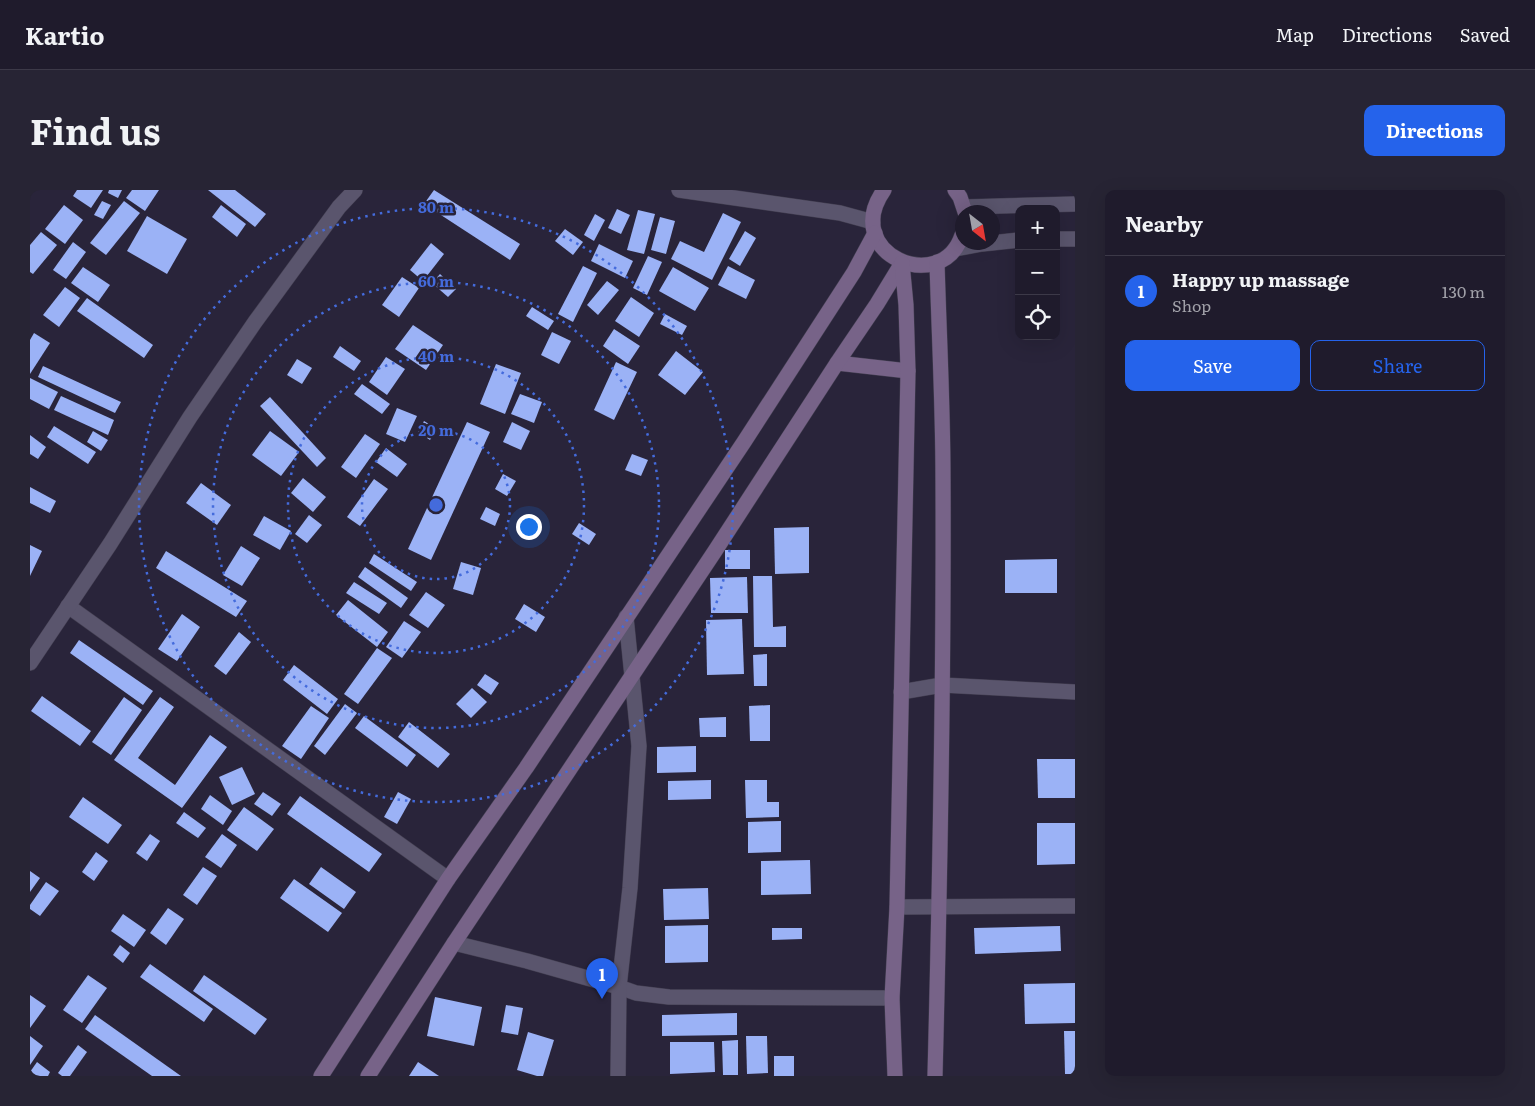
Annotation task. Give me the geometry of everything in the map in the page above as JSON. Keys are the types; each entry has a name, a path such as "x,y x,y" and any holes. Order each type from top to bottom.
{"main road":[{"path":"954,190 960,197 962,205"},
{"path":"321,1076 448,879 526,768 850,279 874,227 877,193"},
{"path":"874,227 879,243 885,252 902,263 921,266 937,262 955,249"},
{"path":"935,1076 942,685 943,477 937,262"},
{"path":"368,1076 454,943 715,551 902,263"},
{"path":"895,1076 892,998 897,907 908,371 906,305 902,263"},
{"path":"837,363 908,371"}],"street":[{"path":"30,663 110,544 190,417 339,207 355,190"},
{"path":"679,190 840,213 874,227"},
{"path":"1000,208 1075,204"},
{"path":"1060,239 1075,239"},
{"path":"1000,242 1015,240"},
{"path":"68,606 448,879"},
{"path":"618,1076 619,987 630,888 638,746 626,617"},
{"path":"900,692 942,685 1075,692"},
{"path":"897,907 1075,906"},
{"path":"454,943 527,961 636,993 669,997 892,998"}],"building":[{"path":"77,190 103,190 91,208 73,196"},
{"path":"109,190 122,190 118,198 108,193"},
{"path":"132,190 159,190 145,211 126,198"},
{"path":"208,190 235,190 266,214 255,227"},
{"path":"434,190 520,244 510,260 424,204"},
{"path":"102,201 111,205 103,219 94,215"},
{"path":"124,201 140,213 106,255 90,243"},
{"path":"64,205 83,220 65,244 45,229"},
{"path":"221,205 246,224 237,237 212,217"},
{"path":"617,209 630,215 621,234 608,228"},
{"path":"638,210 655,214 644,254 627,250"},
{"path":"723,213 741,222 712,280 671,259 680,241 704,252"},
{"path":"595,214 605,220 594,241 584,235"},
{"path":"147,216 187,239 167,274 127,251"},
{"path":"660,217 675,221 666,254 651,250"},
{"path":"565,229 583,242 573,255 555,241"},
{"path":"745,231 756,238 740,266 729,259"},
{"path":"41,232 57,245 33,274 30,272 30,245"},
{"path":"73,242 86,252 66,279 53,270"},
{"path":"431,243 444,254 423,281 410,270"},
{"path":"599,244 633,261 625,278 591,261"},
{"path":"648,256 662,262 647,295 633,288"},
{"path":"583,266 597,273 573,322 558,314"},
{"path":"728,266 755,280 746,299 718,285"},
{"path":"83,267 110,285 98,302 71,283"},
{"path":"673,267 709,288 695,311 659,291"},
{"path":"440,274 456,289 448,297 432,283"},
{"path":"402,277 419,288 399,317 382,305"},
{"path":"607,281 619,290 598,315 587,305"},
{"path":"65,287 80,298 59,327 43,315"},
{"path":"631,297 654,313 639,337 615,321"},
{"path":"87,298 153,345 144,358 77,311"},
{"path":"532,307 554,321 548,330 526,316"},
{"path":"665,314 687,326 682,335 660,324"},
{"path":"413,325 443,345 426,370 395,349"},
{"path":"614,329 640,346 628,364 603,346"},
{"path":"552,332 571,341 559,364 541,355"},
{"path":"34,333 50,343 30,374 30,340"},
{"path":"340,346 361,361 354,371 333,357"},
{"path":"676,351 703,372 685,395 658,375"},
{"path":"386,357 405,369 387,395 369,382"},
{"path":"297,359 312,368 302,384 287,375"},
{"path":"616,362 637,372 614,420 594,410"},
{"path":"496,364 521,373 505,414 480,404"},
{"path":"43,366 121,402 115,413 38,377"},
{"path":"30,378 58,392 49,409 30,399"},
{"path":"362,384 390,404 382,414 354,394"},
{"path":"520,394 542,402 534,423 511,414"},
{"path":"61,396 114,420 108,435 54,410"},
{"path":"270,397 326,458 317,467 260,406"},
{"path":"397,408 417,416 405,442 386,434"},
{"path":"424,421 437,429 430,440 418,432"},
{"path":"467,422 490,432 431,560 408,549"},
{"path":"512,422 530,431 521,450 503,442"},
{"path":"54,426 96,452 88,464 47,437"},
{"path":"93,431 108,440 101,451 87,442"},
{"path":"270,431 299,452 281,476 252,455"},
{"path":"365,434 380,444 356,478 341,467"},
{"path":"30,435 46,447 38,459 30,454"},
{"path":"386,448 407,464 397,477 376,462"},
{"path":"632,454 648,460 641,476 625,470"},
{"path":"503,474 516,481 507,496 495,489"},
{"path":"303,478 326,497 313,512 291,493"},
{"path":"374,479 388,489 360,526 347,517"},
{"path":"201,483 231,505 217,525 186,503"},
{"path":"30,487 56,501 50,513 30,503"},
{"path":"486,507 500,514 495,526 480,519"},
{"path":"309,515 322,525 307,543 295,534"},
{"path":"264,516 291,531 280,550 253,535"},
{"path":"579,523 596,534 589,545 572,534"},
{"path":"809,527 809,573 775,574 774,528"},
{"path":"30,545 42,551 30,576"},
{"path":"241,546 260,558 242,586 223,575"},
{"path":"725,550 750,550 750,569 725,569"},
{"path":"166,551 247,601 236,617 156,568"},
{"path":"374,554 417,582 411,591 369,563"},
{"path":"1057,559 1057,593 1005,593 1005,560"},
{"path":"461,562 481,568 473,595 453,589"},
{"path":"365,567 408,598 401,608 358,577"},
{"path":"753,576 772,576 773,627 786,626 786,647 754,647"},
{"path":"747,577 748,613 711,613 710,578"},
{"path":"354,582 387,603 379,614 346,593"},
{"path":"426,592 445,605 428,628 409,615"},
{"path":"348,600 388,632 377,647 336,615"},
{"path":"524,604 545,617 536,632 515,619"},
{"path":"182,614 200,627 177,661 158,649"},
{"path":"742,619 744,674 707,675 706,620"},
{"path":"404,621 421,632 402,658 386,647"},
{"path":"239,632 251,642 226,675 214,666"},
{"path":"79,640 153,691 143,705 70,653"},
{"path":"377,648 392,658 358,704 344,694"},
{"path":"767,654 767,686 754,686 753,655"},
{"path":"294,665 338,699 327,714 283,680"},
{"path":"485,674 499,683 491,695 477,685"},
{"path":"472,688 487,702 471,718 456,704"},
{"path":"42,696 91,731 80,746 31,711"},
{"path":"124,697 142,710 111,755 92,742"},
{"path":"160,697 174,707 138,758 175,785 210,735 227,747 182,808 114,760"},
{"path":"345,704 357,713 325,755 314,746"},
{"path":"770,705 770,741 750,741 749,706"},
{"path":"311,706 329,718 301,759 282,746"},
{"path":"364,716 416,755 407,767 355,728"},
{"path":"726,717 726,737 700,737 699,718"},
{"path":"409,722 450,754 438,768 398,737"},
{"path":"696,746 696,772 657,773 657,747"},
{"path":"1037,759 1075,759 1075,798 1038,798"},
{"path":"242,767 255,794 232,805 219,777"},
{"path":"711,780 711,799 668,800 668,781"},
{"path":"745,780 767,780 767,802 779,802 779,817 746,818"},
{"path":"263,792 281,804 272,816 254,804"},
{"path":"398,792 411,799 397,824 384,817"},
{"path":"210,795 232,811 223,825 201,809"},
{"path":"300,796 382,854 369,872 287,814"},
{"path":"83,797 122,825 108,844 69,817"},
{"path":"244,807 274,829 257,851 227,830"},
{"path":"184,812 206,828 198,838 176,823"},
{"path":"781,821 781,852 748,853 748,822"},
{"path":"1037,823 1075,823 1075,864 1037,865"},
{"path":"150,834 160,841 147,861 136,853"},
{"path":"222,834 237,845 221,868 205,857"},
{"path":"96,852 108,861 94,881 82,872"},
{"path":"810,860 811,894 761,895 761,861"},
{"path":"203,867 217,876 197,905 183,895"},
{"path":"321,867 356,892 344,909 309,884"},
{"path":"30,871 40,878 30,892"},
{"path":"294,879 342,913 328,932 280,898"},
{"path":"46,882 59,891 40,916 30,909 30,905"},
{"path":"708,888 709,919 664,920 663,889"},
{"path":"168,908 184,919 166,945 150,933"},
{"path":"123,914 146,930 134,947 111,931"},
{"path":"708,925 708,962 665,963 665,926"},
{"path":"1060,926 1061,951 975,954 974,928"},
{"path":"772,928 802,928 802,939 772,940"},
{"path":"120,945 130,953 123,963 113,955"},
{"path":"150,964 213,1009 204,1022 140,977"},
{"path":"88,975 107,988 82,1023 63,1010"},
{"path":"204,975 267,1019 255,1035 193,991"},
{"path":"1075,983 1075,1023 1025,1024 1024,984"},
{"path":"30,995 46,1006 30,1028"},
{"path":"435,997 482,1007 474,1046 427,1036"},
{"path":"506,1005 523,1008 518,1035 501,1032"},
{"path":"737,1013 737,1035 662,1036 662,1015"},
{"path":"95,1015 181,1076 152,1076 85,1029"},
{"path":"1064,1031 1075,1031 1075,1074 1065,1074"},
{"path":"528,1032 554,1040 543,1076 517,1070"},
{"path":"30,1036 43,1046 30,1065"},
{"path":"746,1036 767,1036 768,1073 747,1074"},
{"path":"738,1040 738,1075 723,1075 722,1041"},
{"path":"670,1042 714,1042 715,1072 670,1074"},
{"path":"78,1045 87,1052 70,1076 62,1076 58,1073"},
{"path":"774,1056 794,1056 794,1076 774,1076"},
{"path":"37,1062 50,1072 48,1076 30,1076 30,1072"},
{"path":"418,1062 439,1076 409,1076"}],"place":[{"name":"Happy up massage","path":"602,999"}]}
